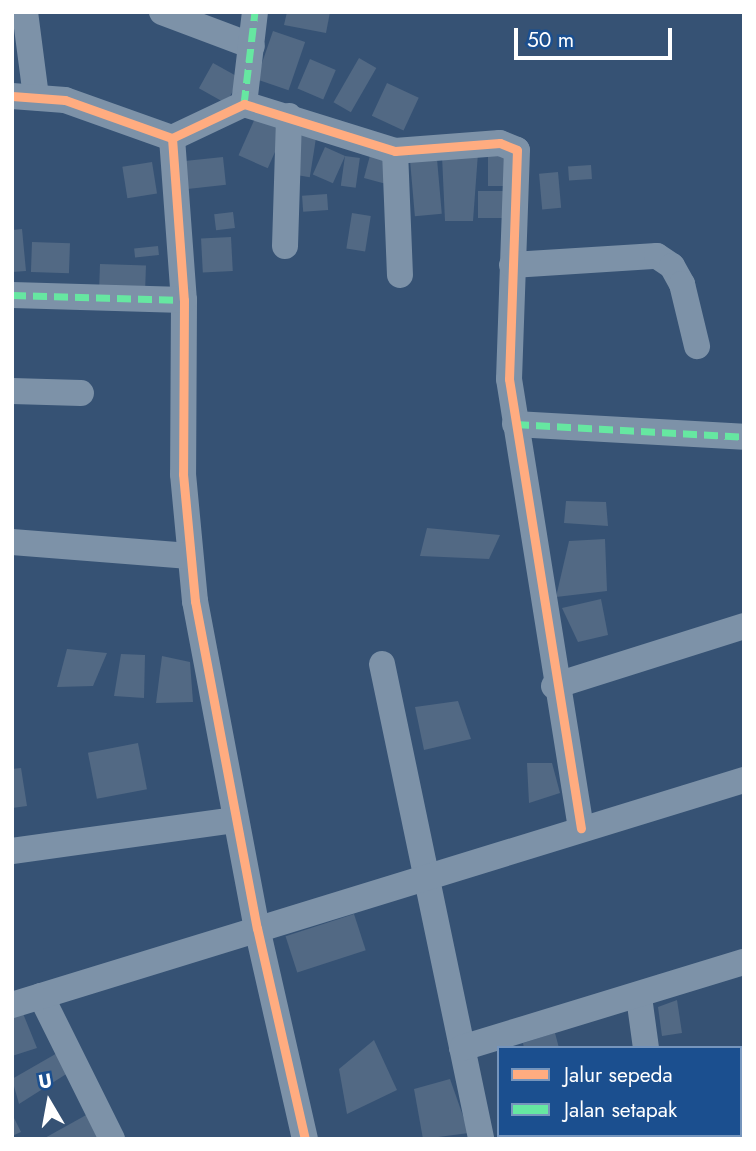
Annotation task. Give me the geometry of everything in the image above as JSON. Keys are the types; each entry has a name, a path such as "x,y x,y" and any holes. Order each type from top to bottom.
{"street":[{"path":"25,12 24,96 65,100 172,138 244,104 395,151 514,146 519,157 512,265 515,424 554,686 582,828"},
{"path":"162,12 252,46"},
{"path":"244,104 254,12"},
{"path":"285,246 289,117"},
{"path":"172,138 184,300 189,556 234,820 305,1139"},
{"path":"395,151 400,275"},
{"path":"512,265 657,256 672,266 682,284 697,346"},
{"path":"12,295 184,300"},
{"path":"12,391 81,393"},
{"path":"515,424 744,437"},
{"path":"12,542 189,556"},
{"path":"554,686 744,626"},
{"path":"382,664 481,1139"},
{"path":"12,1004 425,874 744,780"},
{"path":"12,851 234,820"},
{"path":"462,1048 639,997 744,962"},
{"path":"41,996 112,1139"},
{"path":"639,997 646,1046"}],"building":[{"path":"287,12 330,12 326,33 284,25"},
{"path":"273,31 305,42 289,90 256,79"},
{"path":"359,58 376,68 351,112 334,102"},
{"path":"310,59 336,70 323,99 297,88"},
{"path":"213,63 240,78 226,103 199,88"},
{"path":"387,83 419,98 404,130 372,116"},
{"path":"256,116 285,129 268,168 239,155"},
{"path":"300,124 318,127 310,177 292,174"},
{"path":"325,147 345,156 333,183 313,174"},
{"path":"372,148 394,154 386,184 364,178"},
{"path":"478,153 473,221 445,221 442,156"},
{"path":"488,154 513,154 513,186 488,186"},
{"path":"345,156 360,158 356,188 341,186"},
{"path":"223,157 226,185 185,189 182,161"},
{"path":"437,159 442,214 415,216 410,161"},
{"path":"152,162 157,194 127,198 122,167"},
{"path":"591,165 592,179 569,181 568,167"},
{"path":"558,172 561,208 542,210 539,174"},
{"path":"478,191 510,191 510,218 478,218"},
{"path":"327,194 328,210 303,212 302,196"},
{"path":"233,212 235,228 216,230 214,214"},
{"path":"352,213 371,216 365,252 346,249"},
{"path":"22,229 26,271 12,272 12,230"},
{"path":"231,237 233,271 203,273 201,239"},
{"path":"32,242 70,243 69,273 31,272"},
{"path":"158,246 159,255 135,257 134,249"},
{"path":"100,264 146,266 145,294 99,292"},
{"path":"566,501 606,502 608,526 564,523"},
{"path":"427,528 500,535 489,559 420,556"},
{"path":"605,539 607,591 556,597 569,541"},
{"path":"601,599 608,635 578,642 562,608"},
{"path":"67,649 107,653 93,686 57,687"},
{"path":"121,654 145,655 144,698 114,696"},
{"path":"162,656 190,662 193,702 156,703"},
{"path":"458,701 471,739 424,750 415,707"},
{"path":"138,743 147,789 97,799 88,753"},
{"path":"527,763 552,763 560,793 529,803"},
{"path":"21,768 27,806 12,808 12,769"},
{"path":"354,914 366,950 297,972 286,936"},
{"path":"677,1000 682,1033 662,1036 658,1007"},
{"path":"22,1011 37,1048 12,1056 12,1015"},
{"path":"555,1033 558,1046 524,1046 523,1043"},
{"path":"374,1040 397,1090 347,1114 339,1069"},
{"path":"59,1052 71,1071 19,1104 12,1079"},
{"path":"450,1079 469,1133 423,1139 414,1089"},
{"path":"97,1109 116,1139 43,1139"},
{"path":"12,1114 21,1132 12,1136"}],"marked path":[{"path":"244,104 255,12"},
{"path":"12,295 184,300"},
{"path":"515,424 744,437"}],"cycle path":[{"path":"12,96 65,100 172,138 184,300 183,474 195,601 257,928 305,1139"},
{"path":"172,138 244,104 395,151 500,143 517,150 509,379 581,828"}]}
